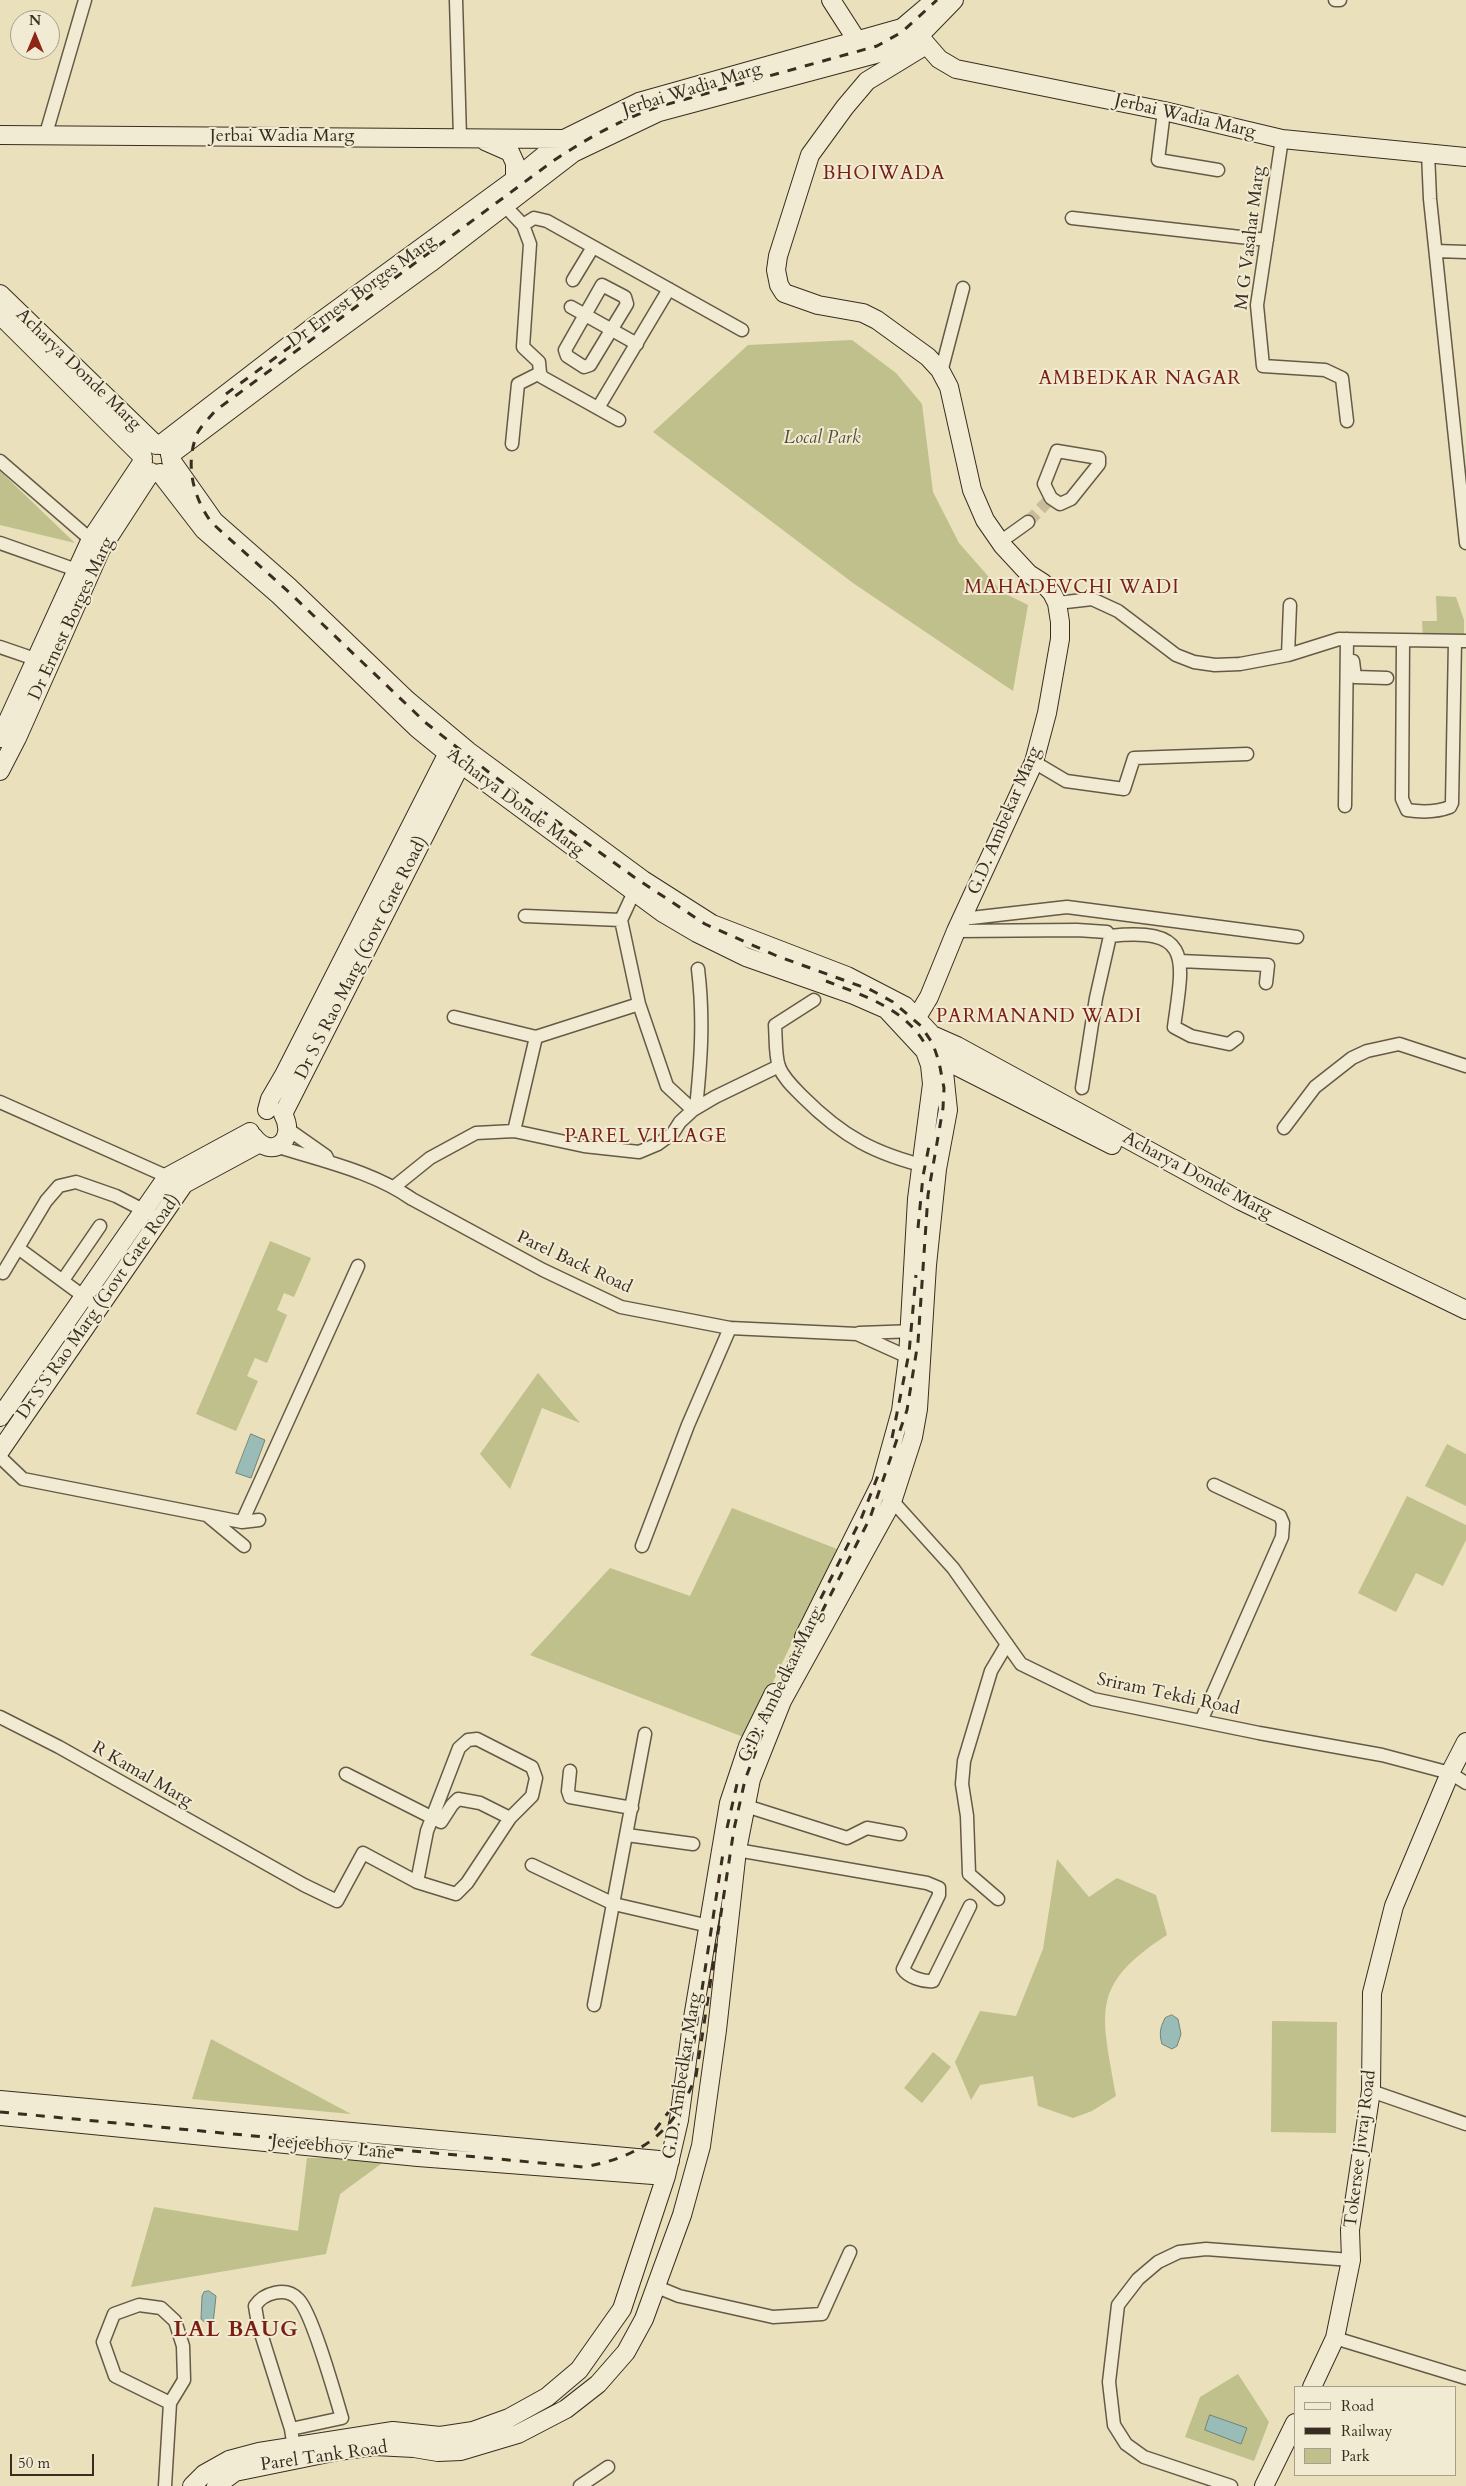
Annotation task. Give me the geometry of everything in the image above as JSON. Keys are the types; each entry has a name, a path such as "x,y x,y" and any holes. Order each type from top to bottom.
{"street":[{"path":"45,137 85,0"},
{"path":"456,0 465,137 490,142 510,152 516,171 512,195 530,244 523,347 539,362 542,377 619,420"},
{"path":"831,0 858,42 872,56 898,48 917,35 935,0"},
{"path":"954,0 867,81 810,154 778,256 776,270 779,285 784,293 818,305 863,313 877,320 928,356 941,372 949,387 972,490 985,520 1000,542 1029,574 1043,583 1057,603 1092,600 1118,611 1176,655 1194,662 1240,664 1288,655 1348,640 1384,645"},
{"path":"1335,0 1340,0"},
{"path":"858,42 902,28 917,35"},
{"name":"Jerbai Wadia Marg","path":"917,35 939,59 956,69 1164,111 1282,139 1466,156"},
{"name":"Jerbai Wadia Marg","path":"568,146 639,102 858,42"},
{"name":"Jerbai Wadia Marg","path":"0,135 45,137 514,137 568,146 660,112 872,56"},
{"path":"1164,111 1158,160 1218,170"},
{"path":"514,137 532,150 537,171"},
{"name":"M G Vasahat Marg","path":"1282,139 1257,306 1263,366 1325,370 1342,378 1347,421"},
{"name":"Dr Ernest Borges Marg","path":"7,736 96,544 157,458 354,308 512,195 537,171 568,146"},
{"path":"1428,153 1436,251 1463,481 1466,543"},
{"name":"Dr Ernest Borges Marg","path":"354,308 512,195"},
{"path":"523,225 534,218 541,218 742,330"},
{"path":"1072,218 1267,240"},
{"path":"573,280 593,247"},
{"path":"1436,251 1466,252"},
{"path":"605,285 627,300 612,330 590,366 584,367 567,356 565,350 585,315 600,287 605,285"},
{"path":"941,372 962,288"},
{"path":"598,408 669,289"},
{"name":"Acharya Donde Marg","path":"0,294 157,458 209,525 407,700 457,752 612,866 643,880 712,924 886,1009 911,1026 932,1048 1243,1213 1466,1320"},
{"path":"571,307 637,344"},
{"name":"Acharya Donde Marg","path":"0,315 157,458"},
{"path":"512,444 518,384 540,373"},
{"path":"1057,451 1099,458 1099,464 1071,499 1060,504 1051,498 1044,482 1057,451"},
{"path":"0,461 96,544"},
{"path":"1000,542 1028,522"},
{"path":"0,543 83,572"},
{"name":"G.D. Ambekar Marg","path":"911,1026 940,973 959,925 1034,762 1047,713 1060,639 1057,603"},
{"path":"1288,655 1290,605"},
{"name":"Dr Ernest Borges Marg","path":"0,771 7,736 36,659 56,633"},
{"path":"1345,806 1350,672 1348,640"},
{"path":"1368,642 1403,641 1460,641 1452,803 1450,807 1443,810 1416,812 1407,810 1402,799 1403,641"},
{"path":"0,648 36,659"},
{"path":"1350,672 1356,677 1387,678"},
{"name":"Dr S S Rao Marg (Govt Gate Road)","path":"276,1146 287,1137 280,1118 457,752"},
{"path":"1034,762 1066,780 1124,789 1134,758 1247,754"},
{"name":"Acharya Donde Marg","path":"612,866 634,892 697,933 746,957 811,971"},
{"path":"634,892 621,920 639,1004 666,1086 694,1109"},
{"path":"959,925 1047,907 1067,907 1297,937"},
{"path":"525,916 621,920"},
{"path":"959,925 1102,930 1110,936 1142,934 1159,936 1176,949 1180,961 1174,1027 1191,1036 1229,1044 1237,1038"},
{"path":"1082,1088 1096,998 1110,936"},
{"path":"1180,961 1268,965 1266,983"},
{"path":"694,1109 702,1047 702,1009 698,970"},
{"path":"814,1000 775,1025 779,1066 789,1083 828,1122 880,1153 930,1167 920,1266 917,1331 918,1409 913,1437 892,1502 782,1701 766,1721 751,1779 737,1850 927,1883 939,1888 939,1895 903,1969 905,1972 925,1982 933,1981 970,1906"},
{"path":"454,1017 536,1037 639,1004"},
{"path":"514,1131 536,1037"},
{"path":"1284,1128 1315,1087 1352,1058 1367,1051 1399,1044 1466,1066"},
{"name":"Acharya Donde Marg","path":"930,1167 932,1084 930,1065 932,1048"},
{"name":"Acharya Donde Marg","path":"932,1048 1010,1074 1242,1201 1466,1310"},
{"path":"394,1186 430,1158 476,1133 514,1131 584,1146 639,1152 658,1144 673,1133 680,1122 694,1109 779,1066"},
{"path":"0,1102 184,1184"},
{"path":"276,1146 267,1148 254,1138 253,1121 260,1113 280,1118"},
{"name":"Parel Back Road","path":"280,1118 326,1156 329,1162"},
{"path":"0,1417 91,1302 144,1210 168,1177 254,1138"},
{"name":"Dr S S Rao Marg (Govt Gate Road)","path":"0,1451 91,1302 160,1218 184,1184 254,1138"},
{"name":"Parel Back Road","path":"276,1146 329,1162 394,1186 412,1199 543,1270 621,1307 730,1328 856,1334 908,1357"},
{"path":"3,1273 46,1201 59,1186 76,1182 116,1196 160,1218"},
{"path":"63,1280 100,1226"},
{"path":"18,1248 91,1302"},
{"path":"242,1522 358,1266"},
{"path":"642,1546 688,1425 730,1328"},
{"path":"856,1334 917,1331"},
{"name":"G.D. Ambedkar Marg","path":"375,2440 393,2431 440,2436 473,2431 509,2418 547,2397 579,2370 622,2309 668,2168 679,2120 692,2024 729,1803 748,1746 766,1721 881,1483 901,1411 908,1357 917,1331"},
{"path":"0,1457 23,1479 242,1522 259,1520"},
{"name":"Sriram Tekdi Road","path":"881,1483 892,1502 953,1568 1021,1664 1093,1699 1382,1755 1450,1773 1466,1783"},
{"path":"1201,1721 1282,1537 1283,1523 1280,1516 1214,1485"},
{"path":"209,1516 244,1546"},
{"path":"998,1899 969,1874 967,1816 962,1784 964,1761 990,1671 1007,1644"},
{"name":"R Kamal Marg","path":"0,1717 59,1747 266,1864 337,1901 363,1853 417,1882"},
{"path":"594,2005 645,1734"},
{"path":"477,1739 532,1767 536,1778 532,1796 510,1818 467,1883 456,1894 417,1882 427,1831 432,1818 459,1748 468,1740 477,1739"},
{"name":"Tokersee Jivraj Road","path":"1312,2386 1335,2338 1351,2260 1350,2230 1371,2090 1371,1999 1394,1906 1450,1773 1466,1742"},
{"path":"570,1771 568,1791 570,1797 632,1808"},
{"path":"346,1774 442,1822 458,1799 480,1803 510,1818"},
{"path":"746,1806 847,1838 867,1828 900,1834"},
{"path":"627,1835 693,1844"},
{"name":"Parel Tank Road","path":"216,2486 235,2472 294,2445 375,2440 438,2452 462,2451 518,2434 566,2409 598,2384 626,2352 657,2288 688,2195 701,2146 717,2030 737,1850"},
{"path":"532,1865 614,1904 709,1926"},
{"path":"1371,2090 1466,2124"},
{"path":"0,2100 278,2134"},
{"name":"Jeejeebhoy Lane","path":"0,2116 278,2134 668,2168"},
{"path":"1231,2486 1144,2457 1126,2444 1114,2425 1108,2382 1118,2305 1138,2279 1151,2268 1179,2252 1206,2249 1351,2260"},
{"path":"657,2288 679,2296 773,2317 822,2314 850,2252"},
{"path":"192,2486 204,2474 229,2460 294,2445 342,2418 310,2321 298,2299 288,2293 274,2293 261,2297 255,2306 258,2324 294,2445"},
{"path":"165,2486 170,2403 184,2380 182,2346 175,2321 161,2308 140,2305 114,2314 104,2342 115,2376 170,2403"},
{"path":"1335,2338 1466,2378"},
{"path":"1264,2486 1294,2425"},
{"path":"580,2486 608,2467"}],"green space":[{"name":"Local Park","path":"852,340 896,373 922,404 933,492 959,543 1002,592 1028,605 1013,691 853,583 653,432 748,345"},
{"path":"0,471 75,543 0,525"},
{"path":"1436,596 1456,597 1464,620 1464,639 1423,638 1422,621 1437,621"},
{"path":"270,1241 311,1258 294,1297 284,1293 277,1310 287,1315 267,1363 255,1358 247,1376 258,1381 236,1431 196,1414"},
{"path":"538,1373 580,1423 542,1408 510,1489 480,1454"},
{"path":"1447,1444 1466,1454 1466,1506 1425,1486"},
{"path":"1407,1496 1466,1525 1466,1540 1443,1586 1416,1573 1396,1612 1358,1593"},
{"path":"732,1508 837,1549 746,1738 530,1655 610,1568 690,1596"},
{"path":"1057,1859 1089,1897 1117,1878 1156,1895 1167,1935 1142,1953 1124,1970 1112,1986 1105,2022 1116,2096 1092,2111 1073,2118 1038,2106 1033,2076 980,2085 971,2100 955,2062 980,2011 1016,2016 1043,1949"},
{"path":"1272,2021 1337,2022 1336,2133 1271,2132"},
{"path":"211,2039 351,2114 192,2099"},
{"path":"933,2052 951,2067 922,2103 904,2088"},
{"path":"307,2158 389,2158 340,2194 326,2254 131,2287 154,2207 298,2231"},
{"path":"1238,2374 1269,2422 1254,2461 1185,2437 1200,2397"}],"water":[{"path":"251,1434 265,1440 251,1478 236,1473"},
{"path":"1172,2015 1178,2019 1181,2034 1177,2046 1172,2049 1162,2044 1160,2034 1165,2018"},
{"path":"209,2291 216,2296 213,2324 208,2325 201,2319 202,2296 204,2292"},
{"path":"1210,2415 1247,2428 1241,2444 1205,2430"}],"tunnel":[{"path":"1028,522 1051,498"}],"railway":[{"path":"0,2112 583,2167 604,2163 622,2156 639,2149 653,2139 666,2127 677,2112 696,2076 734,1829 745,1780 769,1715 870,1518 907,1410 918,1342 928,1195 943,1108 944,1088 939,1062 933,1044 921,1026 893,1002 871,990 777,956 705,924 634,877 491,774 426,723 292,595 212,523 205,513 196,491 191,468 192,456 198,432 215,411 553,161 579,145 618,123 661,106 877,46 902,32 937,0"},
{"path":"226,394 317,327"},
{"path":"451,751 478,773"},
{"path":"826,981 868,998 896,1013 918,1033 926,1046"},
{"path":"918,1228 923,1176 930,1141"},
{"path":"892,1438 909,1353 916,1275"},
{"path":"788,1663 861,1519 879,1473"},
{"path":"746,1753 765,1707"},
{"path":"727,1828 737,1784"},
{"path":"691,2061 723,1853"},
{"path":"655,2130 679,2098 685,2085"}],"district":[{"name":"BHOIWADA","path":"884,175"},
{"name":"AMBEDKAR NAGAR","path":"1140,380"},
{"name":"MAHADEVCHI WADI","path":"1072,589"},
{"name":"PARMANAND WADI","path":"1039,1018"},
{"name":"PAREL VILLAGE","path":"646,1138"},
{"name":"LAL BAUG","path":"236,2331"}]}
